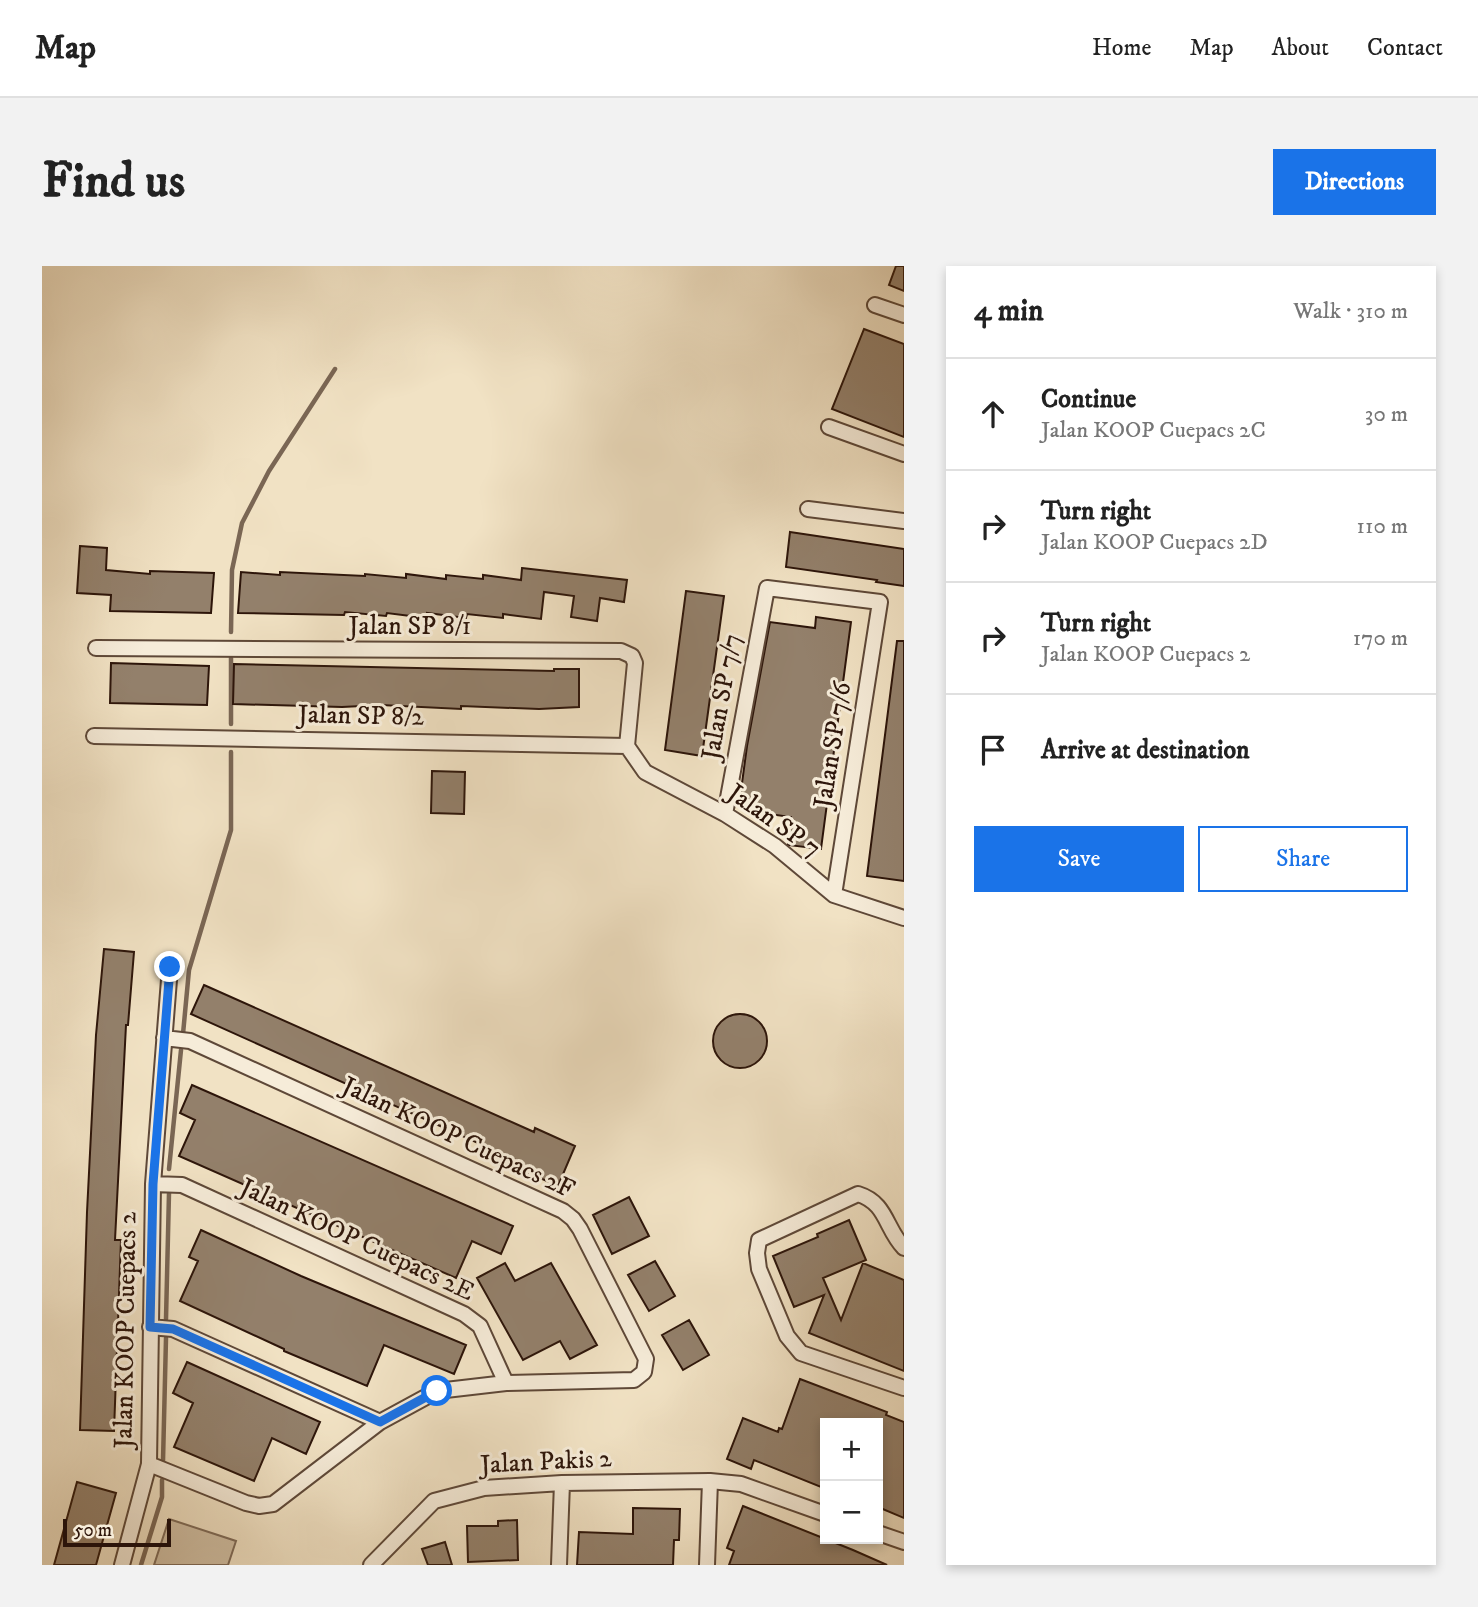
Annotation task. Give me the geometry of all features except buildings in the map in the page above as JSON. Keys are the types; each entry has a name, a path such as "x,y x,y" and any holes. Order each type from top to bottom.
{"street":[{"path":"875,305 904,315"},
{"path":"829,427 904,454"},
{"path":"808,509 904,521"},
{"name":"Jalan SP 7/7","path":"725,814 767,588 880,601"},
{"name":"Jalan SP 7/6","path":"834,895 880,601"},
{"name":"Jalan SP 8/1","path":"96,648 621,651 632,656 635,663 627,746"},
{"name":"Jalan SP 8/2","path":"94,736 627,746"},
{"name":"Jalan SP 7","path":"627,746 645,772 725,814 775,846 834,895 904,918"},
{"name":"Jalan KOOP Cuepacs 2","path":"122,1565 149,1464 153,1184 170,967"},
{"name":"Jalan KOOP Cuepacs 2F","path":"164,1038 190,1041 564,1211 573,1219 646,1359 644,1373 634,1380 506,1383"},
{"name":"Jalan KOOP Cuepacs 2E","path":"153,1184 182,1185 464,1314 480,1326 506,1383"},
{"path":"904,1248 894,1237 881,1209 871,1198 858,1194 759,1240 757,1253 759,1269 788,1336 801,1353 904,1388"},
{"path":"150,1327 173,1329 380,1422"},
{"path":"149,1464 246,1503 258,1506 272,1504 380,1422 437,1391 506,1383"},
{"path":"707,1565 710,1481"},
{"name":"Jalan Pakis 2","path":"370,1565 434,1501 484,1488 562,1483 710,1481 741,1484 820,1512"},
{"path":"559,1565 562,1483"},
{"path":"883,1535 904,1542"}],"shaded area":[{"path":"169,1519 236,1541 228,1565 154,1565"}],"waterway":[{"path":"231,632 232,570 242,523 269,471 335,369"},
{"path":"231,658 231,724"},
{"path":"183,1034 189,970 231,830 231,752"},
{"path":"169,1169 181,1050"},
{"path":"166,1319 169,1193"},
{"path":"163,1461 166,1338"},
{"path":"141,1565 162,1497 162,1480"}],"route":[{"path":"170,967 153,1184 150,1327 173,1329 380,1422 437,1391"}]}
